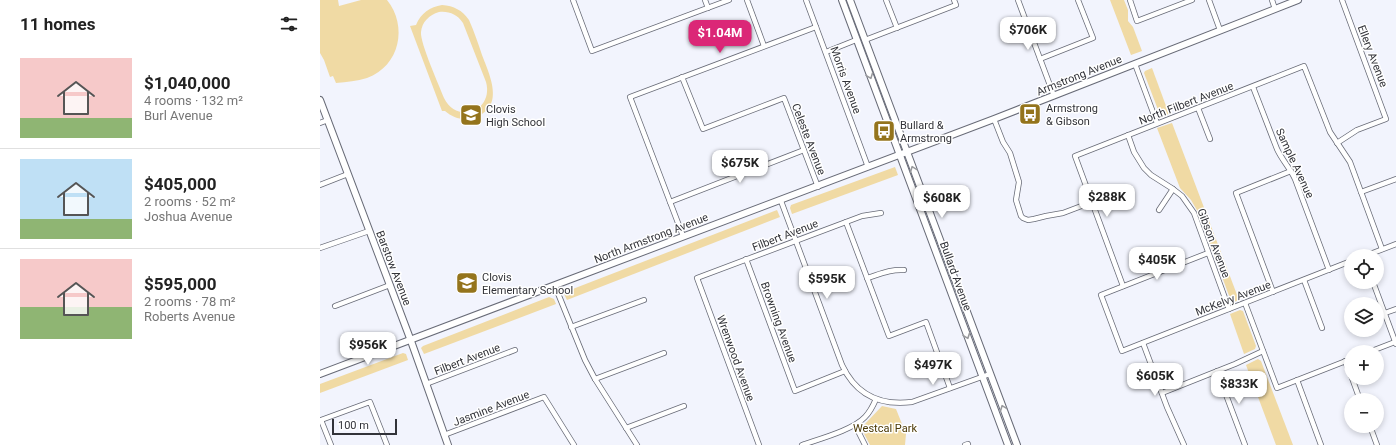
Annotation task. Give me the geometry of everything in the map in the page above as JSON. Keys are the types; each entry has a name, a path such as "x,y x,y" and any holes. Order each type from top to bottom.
{"street":[{"path":"573,0 592,51 729,0"},
{"path":"705,0 708,8"},
{"path":"747,0 764,46"},
{"name":"Morris Avenue","path":"806,0 868,167"},
{"name":"Bullard Avenue","path":"850,0 1017,445"},
{"path":"886,0 897,28"},
{"path":"865,40 956,5 954,0"},
{"path":"1018,0 1054,96"},
{"path":"1040,59 1092,38 1078,0"},
{"path":"1130,0 1137,21 1192,0"},
{"path":"1208,0 1220,30 1298,0"},
{"path":"1272,0 1275,9"},
{"name":"Ellery Avenue","path":"1338,143 1357,130 1386,118 1342,0"},
{"name":"Bullard Avenue","path":"842,1 852,17 860,36 865,40"},
{"name":"Bullard Avenue","path":"842,1 1008,445"},
{"path":"683,236 630,97 816,27"},
{"name":"Armstrong Avenue","path":"900,155 1220,30"},
{"path":"826,52 856,40"},
{"path":"1135,64 1157,123"},
{"name":"North Filbert Avenue","path":"1092,202 1075,156 1304,66 1330,132 1338,143"},
{"name":"Celeste Avenue","path":"682,77 703,129 784,98 818,187"},
{"name":"Sample Avenue","path":"1253,87 1277,149 1291,171 1329,270"},
{"name":"Barstow Avenue","path":"320,100 411,341 448,445"},
{"path":"1198,108 1210,139"},
{"path":"994,119 1003,142 1010,154 1019,182 1019,190 1016,197 1021,216 1028,220 1034,220 1063,213 1092,202 1123,286 1208,253"},
{"path":"320,123 328,120"},
{"name":"Gibson Avenue","path":"1128,135 1134,152 1144,168 1157,180 1182,196 1194,213 1230,309"},
{"path":"1338,143 1350,162 1382,249 1396,244"},
{"path":"670,202 804,150"},
{"name":"North Armstrong Avenue","path":"411,341 683,236 781,201 900,155"},
{"path":"1273,292 1236,193 1291,171"},
{"path":"320,185 348,174"},
{"path":"1361,192 1396,179"},
{"path":"1158,210 1173,189"},
{"path":"781,201 845,372 858,388 876,399 888,403 899,404 912,402 990,374"},
{"name":"Filbert Avenue","path":"697,278 862,216 881,213"},
{"path":"846,222 889,336 926,322 950,388"},
{"path":"320,248 369,231"},
{"name":"Browning Avenue","path":"746,259 795,391 845,372"},
{"name":"McKelvy Avenue","path":"1123,286 1101,295 1122,351 1344,265"},
{"path":"867,278 886,272 904,270"},
{"name":"Wrenwood Avenue","path":"697,278 759,445"},
{"path":"1304,280 1322,328"},
{"path":"335,306 390,285"},
{"path":"555,286 585,360 595,379 638,445"},
{"path":"1376,289 1396,343 1384,347"},
{"path":"571,327 644,300"},
{"path":"1245,303 1277,388 1344,361"},
{"path":"1385,314 1396,309"},
{"path":"320,374 411,341"},
{"path":"1143,343 1184,445"},
{"name":"Filbert Avenue","path":"426,384 515,350"},
{"path":"1162,393 1217,371 1263,350"},
{"path":"595,379 664,353"},
{"path":"1217,371 1245,445"},
{"path":"1297,380 1322,445"},
{"name":"Jasmine Avenue","path":"444,436 544,397 574,445"},
{"path":"802,445 855,425 871,410 876,399"},
{"path":"331,445 321,420 370,402 387,445"},
{"path":"626,428 684,406"},
{"path":"855,425 865,445"},
{"path":"1373,433 1377,445"}],"green space":[{"path":"320,0 338,0 339,6 361,0 387,0 394,10 399,33 393,55 387,64 378,72 367,78 356,81 336,83 333,76 330,77 320,53"},
{"path":"1110,0 1124,0 1128,10 1128,21 1133,27 1142,51 1131,55"},
{"path":"438,6 450,6 461,11 469,20 489,72 493,91 492,99 489,107 483,113 473,118 458,118 445,111 442,111 410,26 416,25 423,14","holes":["443,12 455,15 463,23 486,82 487,92 485,101 480,107 473,111 457,111 450,106 444,98 423,45 421,32 424,22 432,15"]},
{"path":"1152,68 1169,114 1163,116 1160,115 1144,73"},
{"path":"1172,123 1239,300 1234,302 1231,301 1198,212 1191,200 1180,188 1157,128"},
{"path":"895,167 898,175 792,214 790,208 791,205"},
{"path":"777,210 780,217 567,300 564,294 565,292"},
{"path":"549,297 554,299 556,304 424,354 421,348 423,346"},
{"path":"1240,310 1243,311 1256,346 1255,349 1244,354 1230,314"},
{"path":"403,353 406,354 408,360 320,393 320,384"},
{"path":"1258,359 1261,361 1293,445 1276,445 1246,365"},
{"name":"Westcal Park","path":"882,406 896,409 906,434 905,445 870,445 862,430 864,425"}],"place":[{"name":"Armstrong & Gibson","path":"1030,114"},
{"name":"Clovis High School","path":"471,115"},
{"name":"Bullard & Armstrong","path":"884,131"},
{"name":"Clovis Elementary School","path":"467,283"}]}
